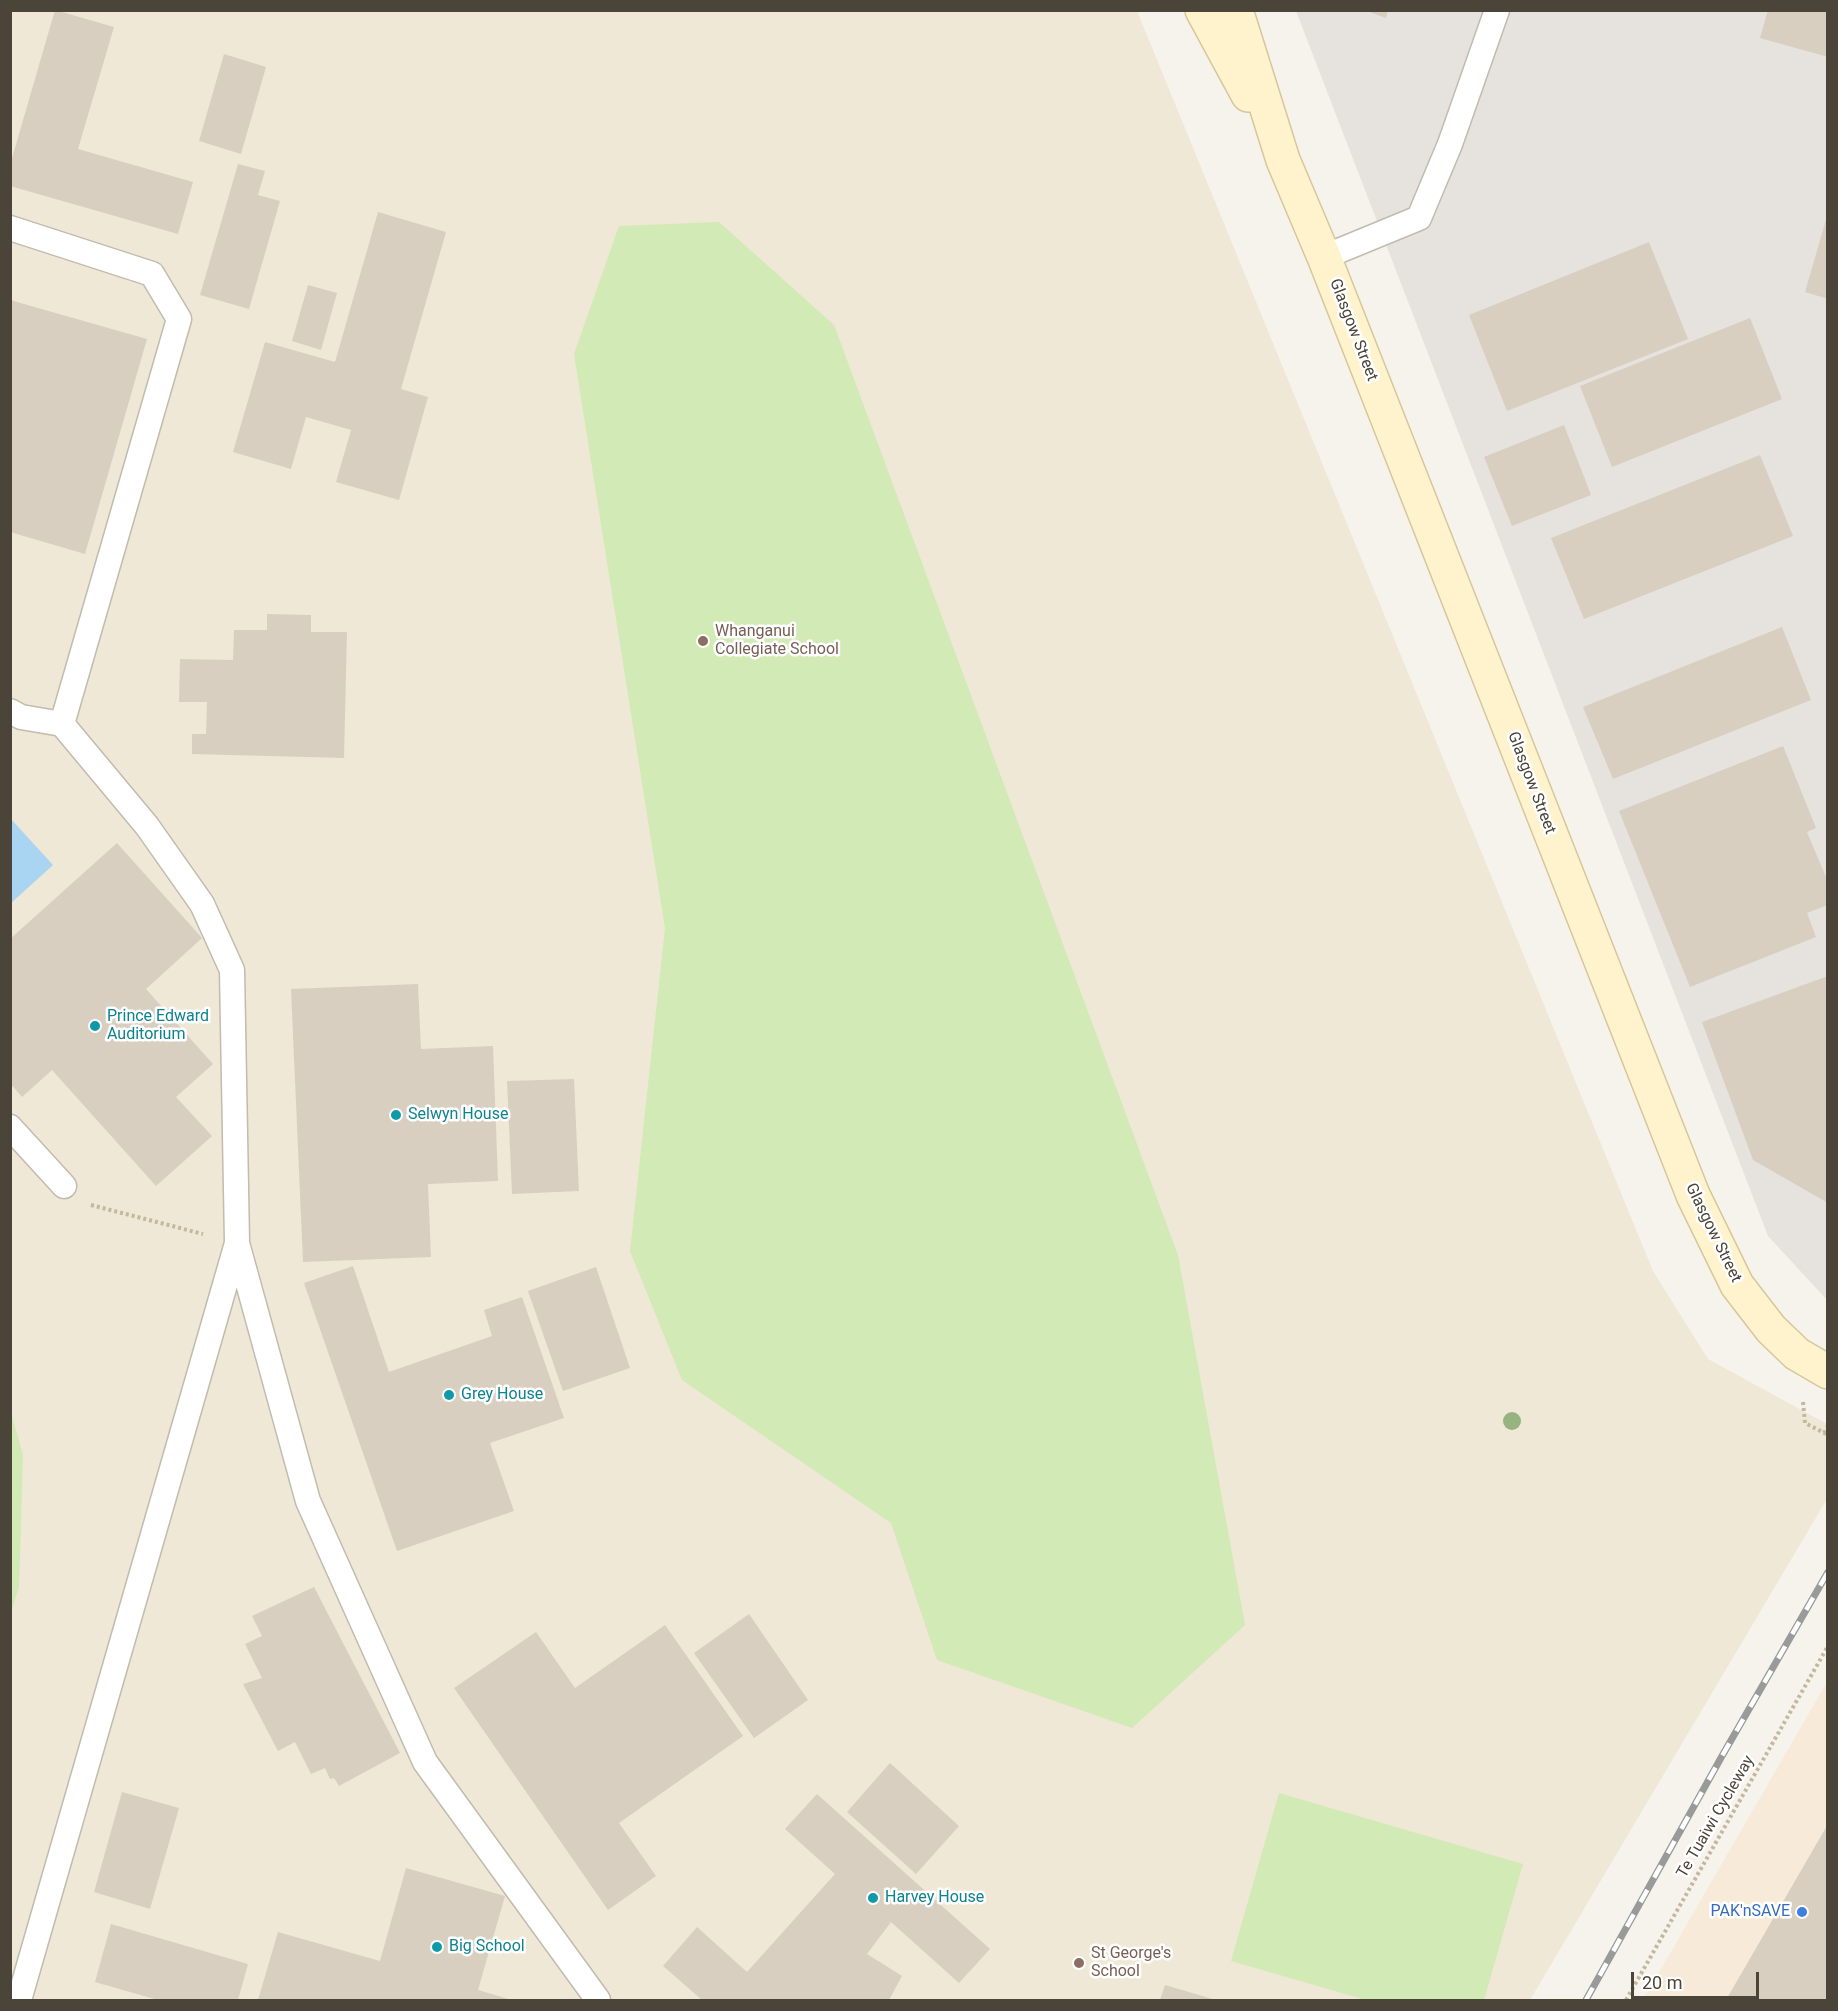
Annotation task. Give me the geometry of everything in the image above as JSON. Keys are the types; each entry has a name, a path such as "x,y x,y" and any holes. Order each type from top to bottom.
{"main road":[{"name":"Glasgow Street","path":"1202,10 1283,159"},
{"name":"Glasgow Street","path":"1236,10 1283,159 1324,257 1693,1195 1737,1285 1771,1329 1797,1354 1827,1372"}],"lane":[{"path":"1324,257 1419,218 1450,144 1497,10"},
{"path":"10,228 152,274 179,319 62,724"},
{"path":"10,711 21,717 62,724 147,826 202,904 232,970 237,1243 308,1502 425,1762 598,2001"},
{"path":"10,1127 63,1186"},
{"path":"19,2001 237,1243"}],"path":[{"path":"63,1186 86,1203 237,1243"},
{"path":"1804,1412 1805,1423 1826,1434 1827,1426"},
{"name":"Te Tuaiwi Cycleway","path":"1626,2001 1827,1646"}],"shaded area":[{"name":"Whanganui Collegiate School","path":"11,11 1137,11 1653,1271 1708,1359 1827,1424 1827,1499 1530,2000 11,2000"},
{"path":"1296,11 1827,11 1827,1300 1768,1236"},
{"path":"1827,1682 1827,2000 1643,2000"}],"green space":[{"path":"719,222 834,325 1178,1255 1245,1625 1132,1728 937,1660 891,1523 682,1380 630,1251 665,928 574,354 619,226"},
{"path":"10,1409 23,1455 19,1587 11,1612"},
{"path":"1279,1793 1523,1864 1484,2000 1366,2000 1231,1961"}],"water":[{"path":"10,818 53,865 11,903 10,903"}],"building":[{"path":"55,10 114,27 78,149 193,182 178,234 10,186 10,165"},
{"path":"1364,10 1388,10 1386,18"},
{"path":"1768,10 1828,10 1828,57 1760,38"},
{"path":"224,54 266,67 241,154 199,141"},
{"path":"238,164 265,171 258,195 280,201 249,309 200,295"},
{"path":"378,212 446,232 401,389 428,397 399,500 336,482 351,430 306,417 291,469 233,452 265,342 335,362"},
{"path":"1828,216 1828,299 1805,292"},
{"path":"1649,242 1688,339 1507,411 1469,315"},
{"path":"308,285 337,293 321,350 292,341"},
{"path":"10,300 147,339 85,554 10,532"},
{"path":"1750,318 1782,399 1612,467 1580,386"},
{"path":"1564,425 1591,495 1512,526 1484,457"},
{"path":"1760,455 1793,536 1584,619 1551,538"},
{"path":"267,614 311,615 311,632 347,632 344,758 192,754 192,734 206,734 207,702 179,702 180,659 233,660 234,630 267,630"},
{"path":"1782,627 1811,700 1613,779 1583,707"},
{"path":"1783,746 1816,828 1807,832 1828,882 1828,905 1807,913 1816,937 1690,987 1619,811"},
{"name":"Prince Edward Auditorium","path":"117,843 202,938 146,989 213,1064 176,1097 212,1136 156,1186 52,1070 22,1097 10,1083 10,939"},
{"path":"1828,976 1828,1203 1753,1160 1702,1022"},
{"name":"Selwyn House","path":"418,984 421,1049 493,1046 498,1181 428,1184 431,1257 303,1262 291,989"},
{"path":"574,1079 579,1191 512,1194 507,1081"},
{"name":"Grey House","path":"353,1266 389,1372 492,1336 484,1310 522,1297 564,1418 490,1443 514,1511 397,1551 304,1283"},
{"path":"596,1267 630,1368 563,1391 528,1291"},
{"path":"314,1587 400,1753 339,1786 334,1778 330,1779 325,1768 311,1774 295,1742 278,1751 243,1684 262,1678 245,1644 262,1636 252,1616"},
{"path":"749,1614 808,1700 754,1738 694,1653"},
{"path":"665,1625 743,1736 619,1823 656,1876 608,1910 454,1688 536,1632 575,1688"},
{"path":"890,1763 959,1826 916,1874 847,1812"},
{"path":"122,1792 179,1808 150,1909 94,1892"},
{"name":"Harvey House","path":"817,1794 990,1949 959,1983 891,1922 867,1954 902,1976 889,2000 702,2000 663,1966 697,1927 747,1972 835,1874 785,1829"},
{"name":"PAK'nSAVE","path":"1828,1824 1828,2000 1726,2000"},
{"name":"Big School","path":"406,1868 505,1896 478,1990 512,2000 258,2000 278,1932 380,1961"},
{"path":"111,1924 248,1964 238,2000 158,2000 95,1982"},
{"path":"1165,1985 1216,2000 1160,2000"}],"railway":[{"path":"1586,2000 1828,1572"}],"place":[{"name":"Whanganui Collegiate School","path":"703,641"},
{"name":"Prince Edward Auditorium","path":"95,1026"},
{"name":"Selwyn House","path":"396,1115"},
{"name":"Grey House","path":"449,1395"},
{"name":"Harvey House","path":"873,1898"},
{"name":"PAK'nSAVE","path":"1802,1912"},
{"name":"Big School","path":"437,1947"},
{"name":"St George's School","path":"1079,1963"}]}
